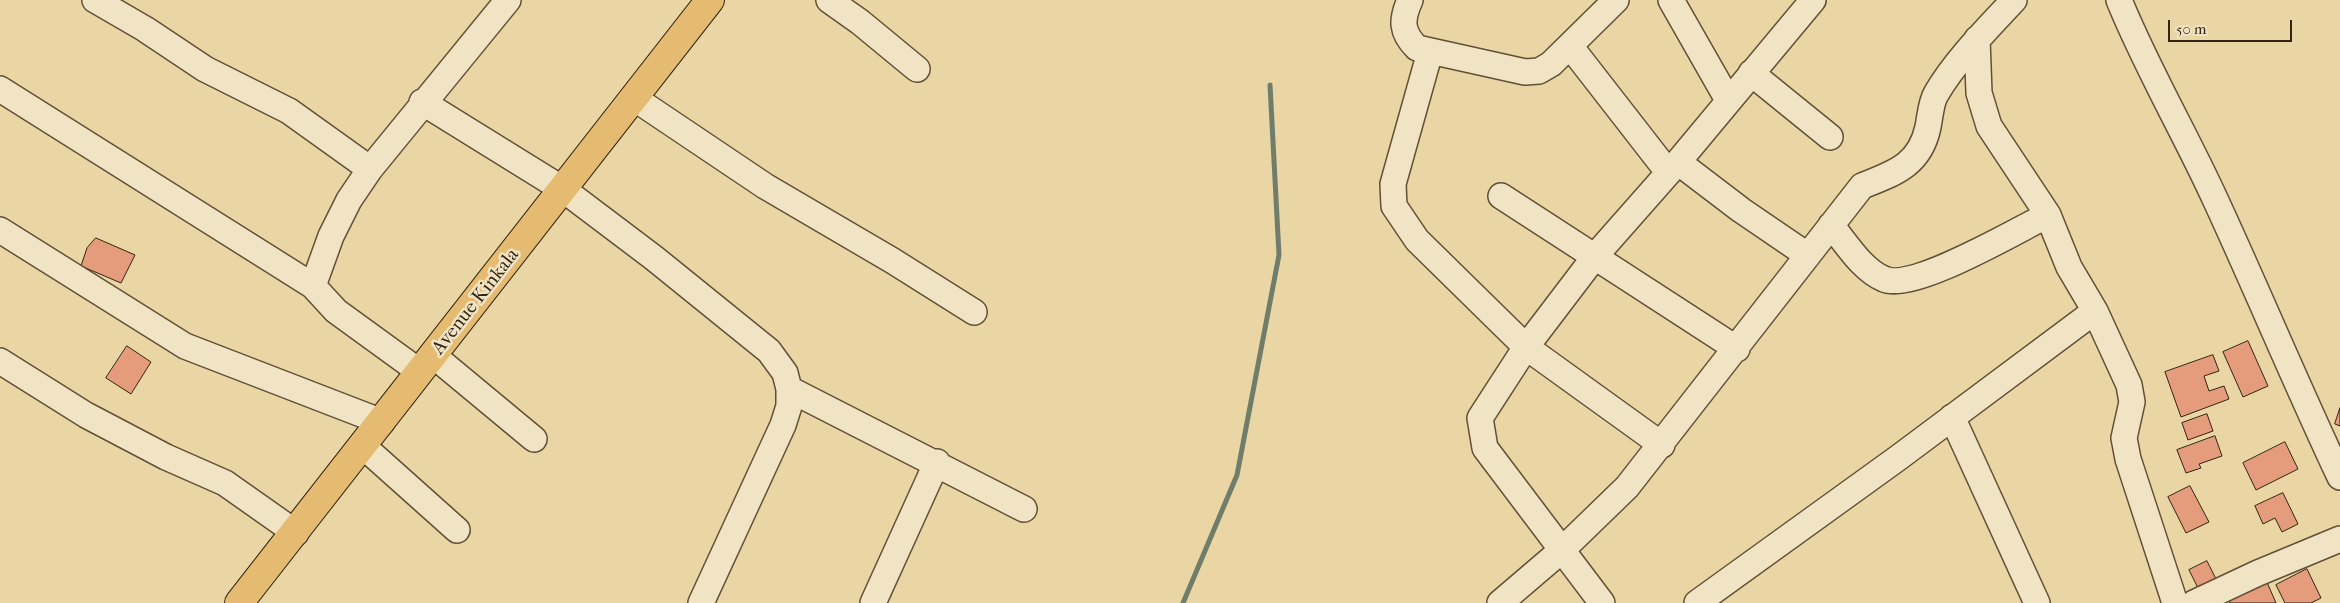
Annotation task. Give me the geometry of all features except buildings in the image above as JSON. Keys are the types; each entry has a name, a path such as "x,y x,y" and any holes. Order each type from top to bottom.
{"main road":[{"name":"Avenue Kinkala","path":"239,603 296,533 564,190 710,0"}],"street":[{"path":"95,0 145,29 204,69 289,111 370,169"},
{"path":"312,286 331,236 349,200 370,169 422,102 508,0"},
{"path":"829,0 860,22 917,69"},
{"path":"1410,0 1404,14 1402,26 1407,38 1417,48 1525,72 1539,71 1551,64 1616,0"},
{"path":"1671,0 1728,100"},
{"path":"1602,603 1485,448 1481,436 1480,418 1526,347 1596,255 1673,167 1812,0"},
{"path":"1500,603 1562,550 1627,487 1737,349 1830,225 1862,186 1896,173 1915,158 1925,142 1935,95 1977,39 2014,0"},
{"path":"2119,0 2135,40 2216,200 2288,366 2340,477"},
{"path":"1977,39 1978,93 1989,126 2048,215 2069,267 2095,311 2128,385 2132,402 2124,438 2128,459 2175,603"},
{"path":"1570,46 1673,167 1807,255"},
{"path":"1430,52 1393,184 1394,206 1417,240 1526,347 1662,444"},
{"path":"1751,73 1830,137"},
{"path":"0,89 312,286 336,312 427,364 534,439"},
{"path":"634,98 765,186 894,261 974,312"},
{"path":"422,102 564,190 654,258 769,351 785,373 789,389 789,406 783,425 701,603"},
{"path":"1501,196 1596,255 1737,349"},
{"path":"1830,225 1869,269 1886,280 1894,282 1923,275 1968,256 2048,215"},
{"path":"0,230 185,346 382,422"},
{"path":"1698,603 2095,311"},
{"path":"0,361 86,415 166,457 225,483 296,533"},
{"path":"789,389 937,462 1024,509"},
{"path":"1952,417 2037,603"},
{"path":"363,446 457,530"},
{"path":"873,603 937,462"},
{"path":"2194,603 2258,573 2340,539"}],"waterway":[{"path":"1183,603 1237,475 1279,255 1270,85"}]}
